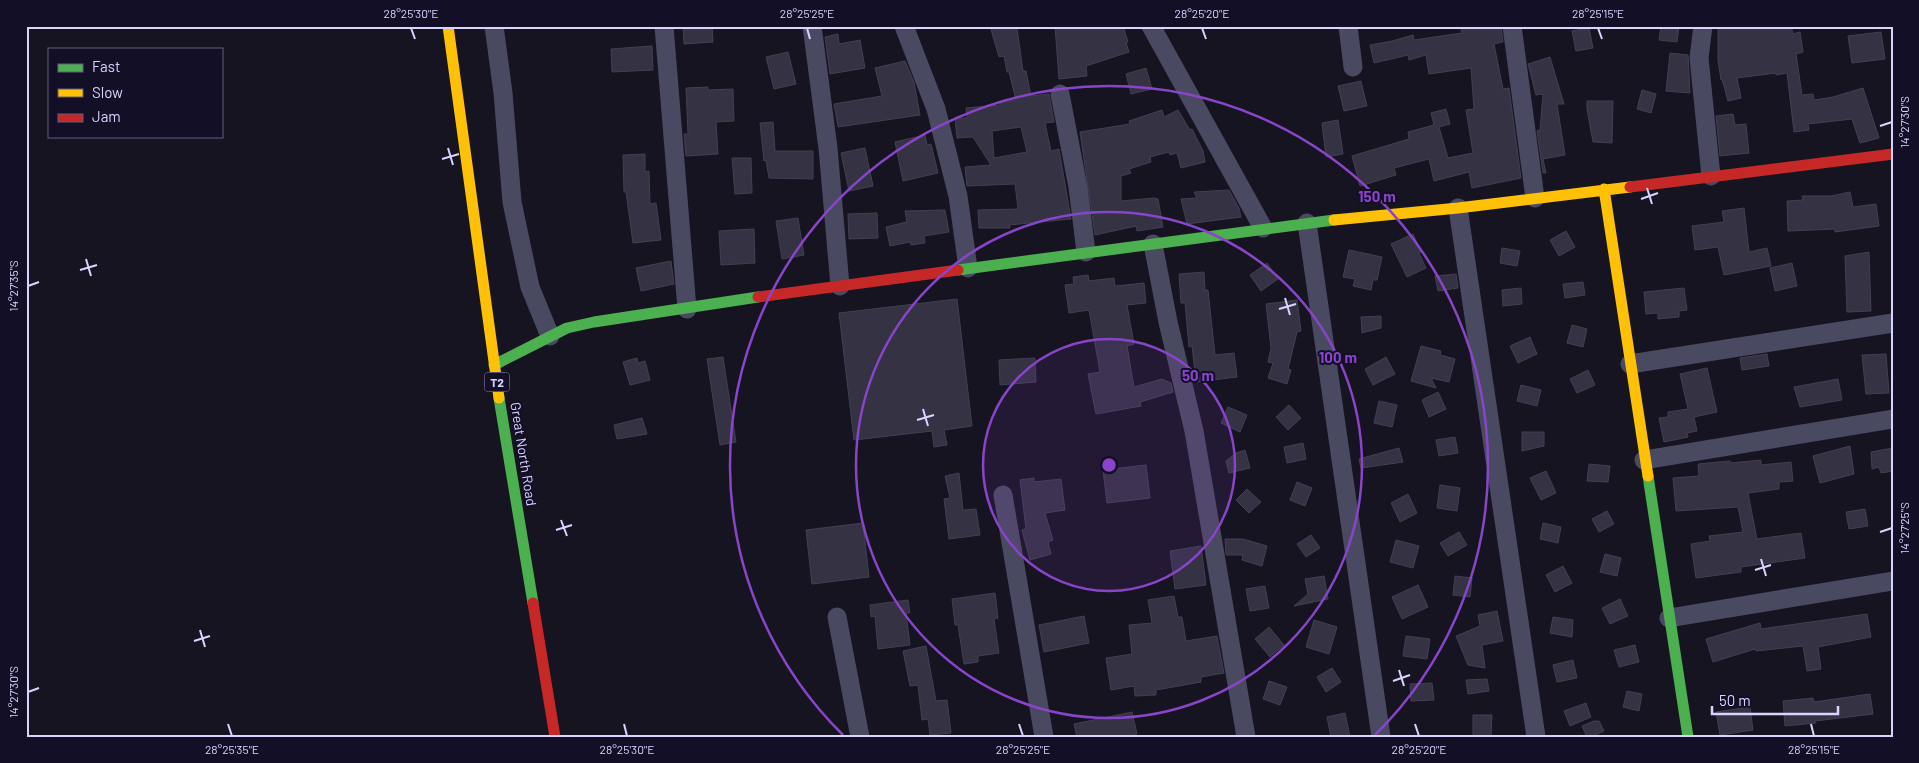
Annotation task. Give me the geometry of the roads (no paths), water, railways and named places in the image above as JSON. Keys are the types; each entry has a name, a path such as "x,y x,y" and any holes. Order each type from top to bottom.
{"main road":[{"name":"Great North Road","path":"448,26 470,200 494,365 555,737"},
{"path":"494,365 567,328 594,322 968,268 1264,228 1458,208 1893,154"},
{"path":"1604,189 1644,460 1670,618 1684,736"}],"street":[{"path":"494,26 503,93 512,202 530,287 550,336"},
{"path":"664,26 687,308"},
{"path":"812,26 828,148 840,286"},
{"path":"904,26 936,109 958,196 968,268"},
{"path":"1150,26 1264,228"},
{"path":"1348,26 1353,67"},
{"path":"1512,26 1535,198"},
{"path":"1703,26 1699,58 1711,176"},
{"path":"1060,94 1078,187 1086,252"},
{"path":"1458,208 1536,737"},
{"path":"1307,223 1382,737"},
{"path":"1153,244 1168,322 1194,430 1246,737"},
{"path":"1630,364 1893,323"},
{"path":"1644,460 1893,419"},
{"path":"1003,495 1044,737"},
{"path":"1670,618 1893,581"},
{"path":"837,617 860,737"}]}
